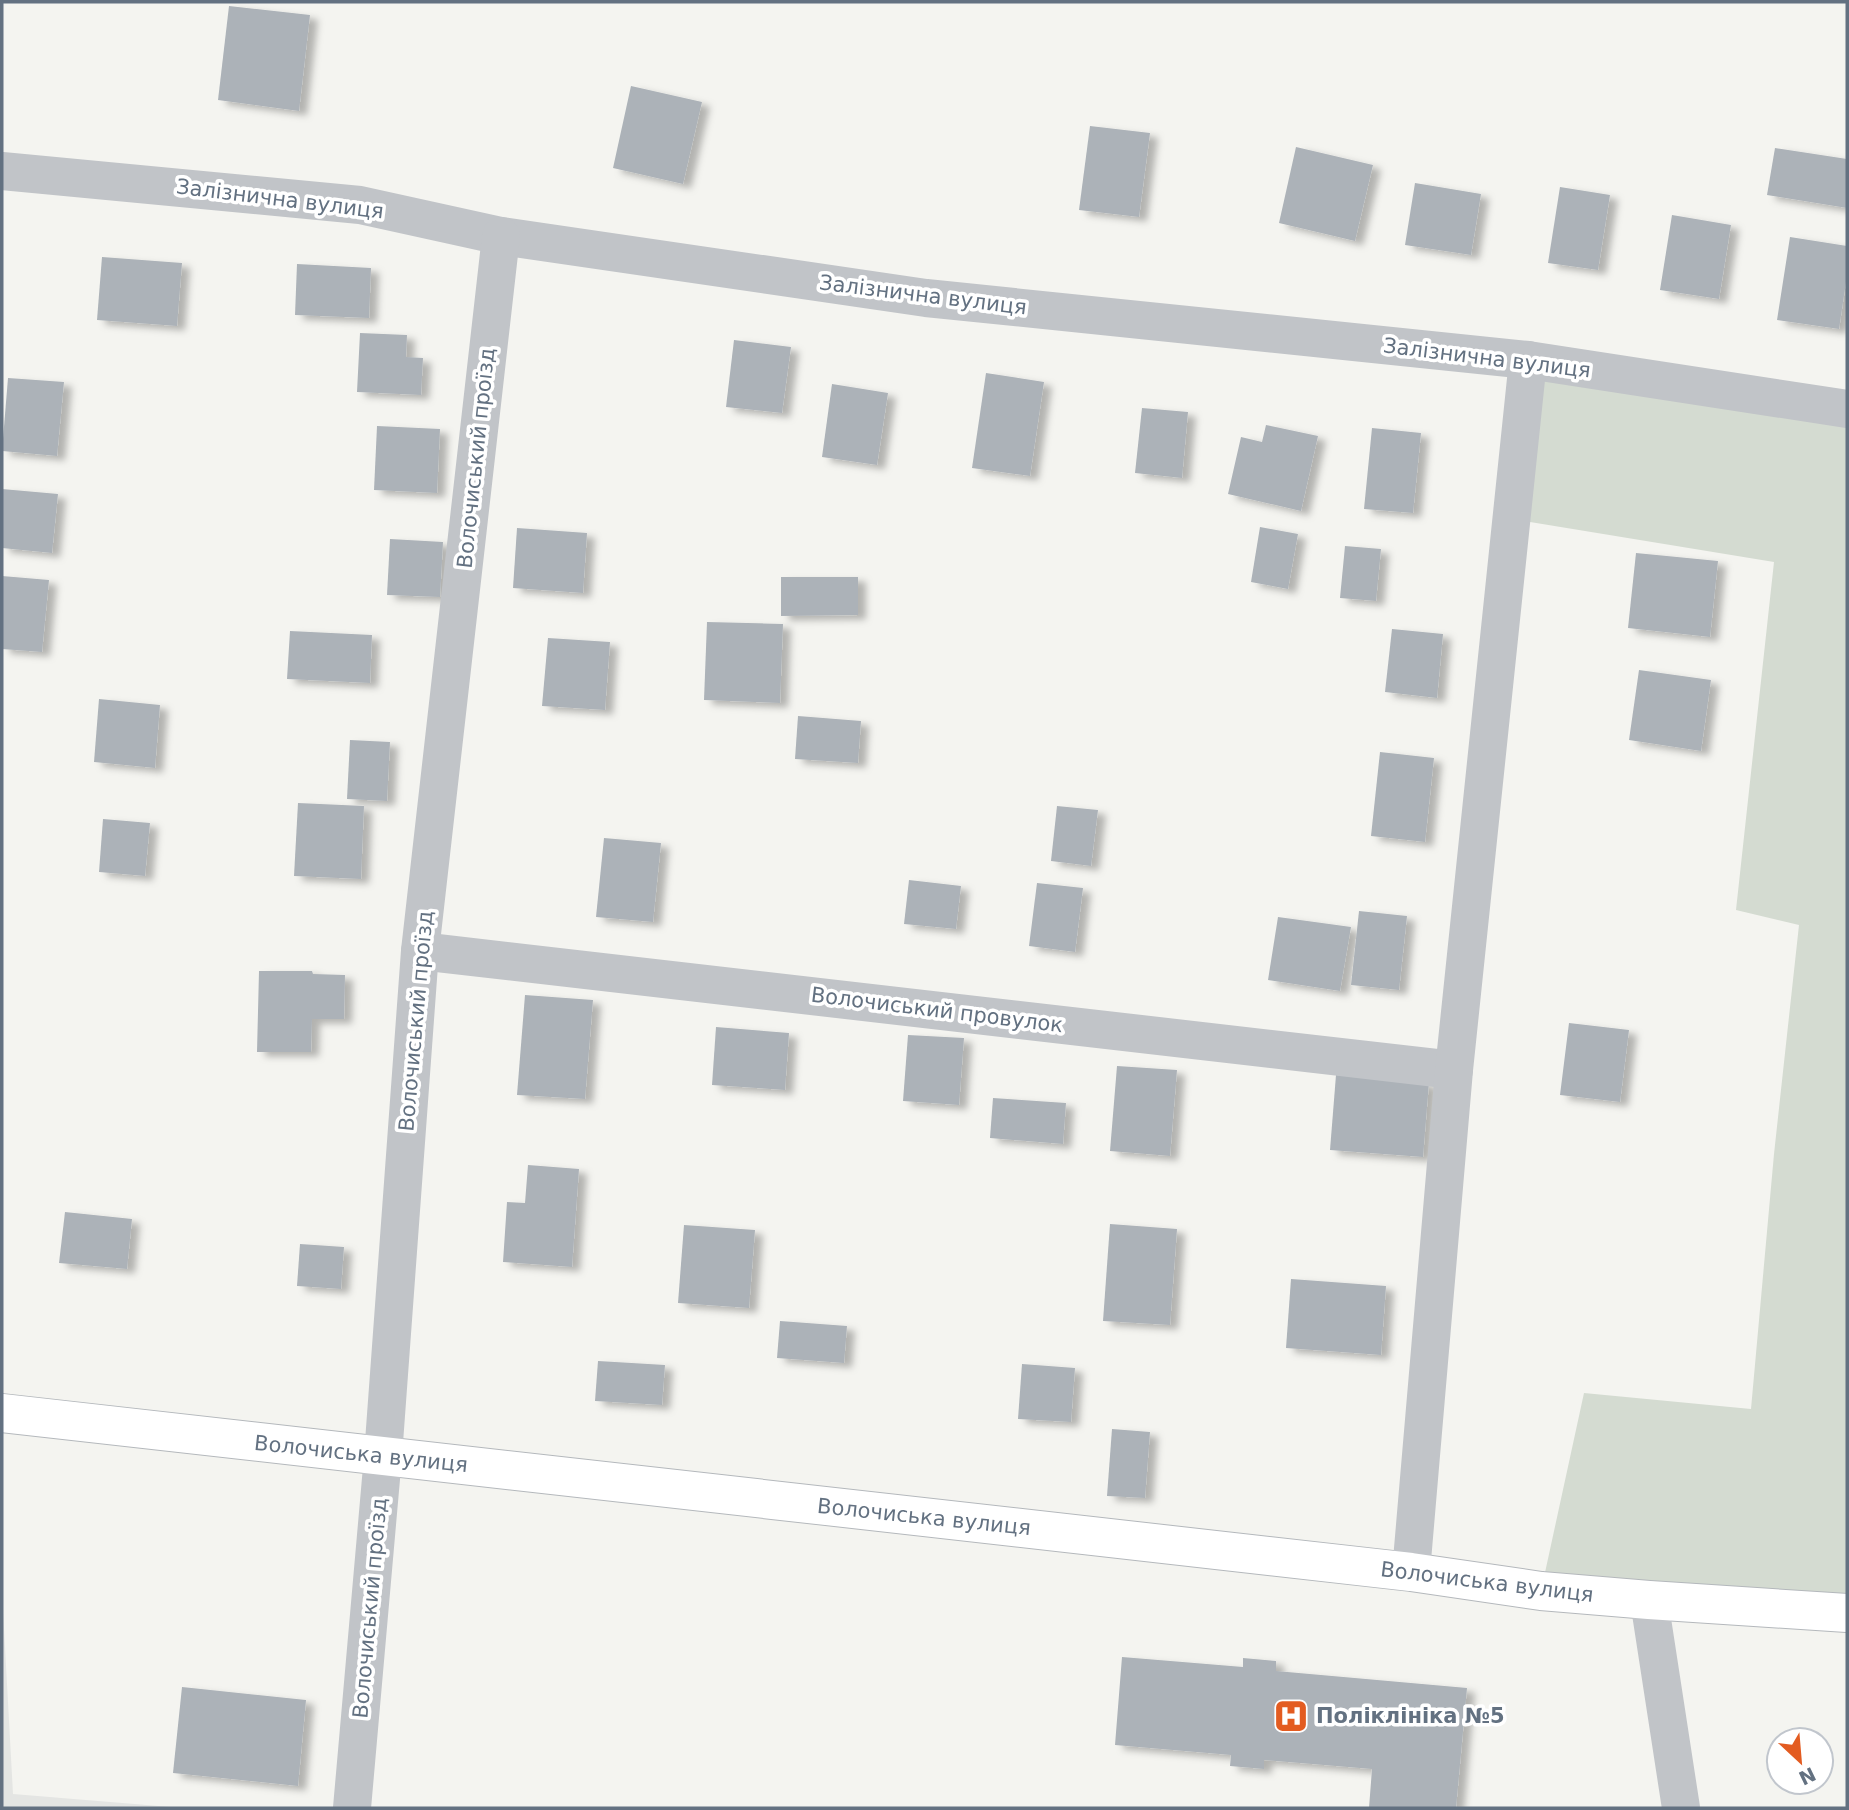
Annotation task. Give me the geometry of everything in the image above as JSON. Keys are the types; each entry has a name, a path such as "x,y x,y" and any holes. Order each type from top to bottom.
{"main road":[{"name":"Волочиська вулиця","path":"2,1413 1411,1572 1541,1591 1847,1613"}],"street":[{"name":"Залізнична вулиця","path":"2,170 360,205 501,236 926,298 1528,360 1847,409"},
{"name":"Волочиський проїзд","path":"352,1808 383,1457 420,951 501,236"},
{"path":"1411,1572 1454,1070 1528,360"},
{"name":"Волочиський провулок","path":"420,951 1454,1070"},
{"path":"1649,1600 1681,1808"}],"shaded area":[{"path":"1528,360 1847,409 1847,1613 1541,1591 1584,1393 1751,1409 1774,1154 1799,925 1736,910 1774,562 1512,519"},
{"path":"2,1592 13,1794 183,1808 2,1808"}],"building":[{"path":"229,6 310,15 299,111 218,100"},
{"path":"631,86 702,102 683,184 613,168"},
{"path":"1090,126 1150,133 1139,217 1079,210"},
{"path":"1296,147 1373,165 1355,241 1279,223"},
{"path":"1775,148 1847,159 1847,208 1767,195"},
{"path":"1415,183 1481,194 1471,255 1405,245"},
{"path":"1560,187 1610,195 1598,270 1548,263"},
{"path":"1672,215 1731,225 1719,299 1660,290"},
{"path":"1790,237 1847,246 1847,275 1839,329 1777,320"},
{"path":"102,257 182,263 177,326 97,320"},
{"path":"297,264 371,268 369,318 295,315"},
{"path":"360,333 407,335 406,357 423,358 421,395 357,392"},
{"path":"734,340 791,347 782,413 726,407"},
{"path":"986,373 1044,382 1030,476 972,468"},
{"path":"8,378 64,382 57,456 2,451"},
{"path":"832,384 888,393 877,465 822,457"},
{"path":"1142,408 1188,412 1182,478 1135,473"},
{"path":"1266,425 1318,436 1301,511 1228,494 1241,437 1262,442"},
{"path":"377,426 440,429 437,493 374,490"},
{"path":"1372,428 1421,433 1413,513 1364,509"},
{"path":"2,489 58,494 52,553 2,548"},
{"path":"1260,527 1298,534 1288,589 1251,582"},
{"path":"517,528 587,533 583,593 513,588"},
{"path":"390,539 443,542 440,597 387,595"},
{"path":"1345,546 1381,549 1376,601 1340,598"},
{"path":"1636,553 1718,561 1710,637 1628,628"},
{"path":"2,576 49,580 42,652 2,649"},
{"path":"781,577 858,577 858,615 781,616"},
{"path":"707,622 783,624 780,703 704,700"},
{"path":"1392,629 1443,634 1437,698 1385,692"},
{"path":"290,631 372,635 370,683 287,679"},
{"path":"548,638 610,642 605,710 542,706"},
{"path":"1639,670 1711,680 1701,751 1629,740"},
{"path":"99,699 160,705 155,768 94,762"},
{"path":"798,716 861,721 858,763 795,759"},
{"path":"350,740 390,742 387,801 347,799"},
{"path":"1380,752 1434,758 1425,842 1371,836"},
{"path":"298,803 364,806 361,879 294,876"},
{"path":"1057,806 1098,810 1091,866 1051,861"},
{"path":"103,819 150,823 145,876 99,872"},
{"path":"604,838 661,843 653,922 596,917"},
{"path":"909,880 961,886 956,929 904,924"},
{"path":"1037,883 1083,888 1075,952 1029,946"},
{"path":"1359,911 1407,916 1399,990 1351,985"},
{"path":"1278,917 1351,927 1340,991 1268,980"},
{"path":"259,971 312,971 313,974 345,975 344,1019 312,1019 311,1052 257,1052"},
{"path":"525,995 593,1000 585,1099 517,1095"},
{"path":"1569,1023 1629,1030 1620,1102 1560,1095"},
{"path":"716,1027 789,1033 785,1090 712,1085"},
{"path":"908,1035 964,1038 959,1105 903,1101"},
{"path":"1117,1066 1177,1070 1170,1156 1110,1151"},
{"path":"1336,1075 1429,1082 1423,1157 1330,1150"},
{"path":"993,1098 1066,1103 1063,1144 990,1138"},
{"path":"528,1165 579,1169 572,1267 503,1262 507,1202 525,1203"},
{"path":"65,1212 132,1219 127,1269 59,1263"},
{"path":"1110,1224 1177,1229 1170,1325 1103,1321"},
{"path":"684,1225 755,1230 749,1308 678,1303"},
{"path":"300,1244 344,1247 341,1289 297,1286"},
{"path":"1291,1279 1386,1286 1381,1355 1286,1348"},
{"path":"780,1321 847,1326 844,1363 777,1358"},
{"path":"598,1361 665,1365 662,1405 595,1401"},
{"path":"1022,1364 1075,1368 1071,1422 1018,1419"},
{"path":"1112,1429 1150,1432 1145,1498 1107,1496"},
{"name":"Поліклініка №5","path":"1122,1657 1243,1667 1243,1658 1276,1661 1276,1671 1467,1688 1456,1808 1369,1808 1372,1769 1264,1760 1264,1769 1230,1766 1231,1755 1115,1745"},
{"path":"182,1687 306,1700 298,1786 173,1773"}],"place":[{"name":"Поліклініка №5","path":"1291,1716"}]}
